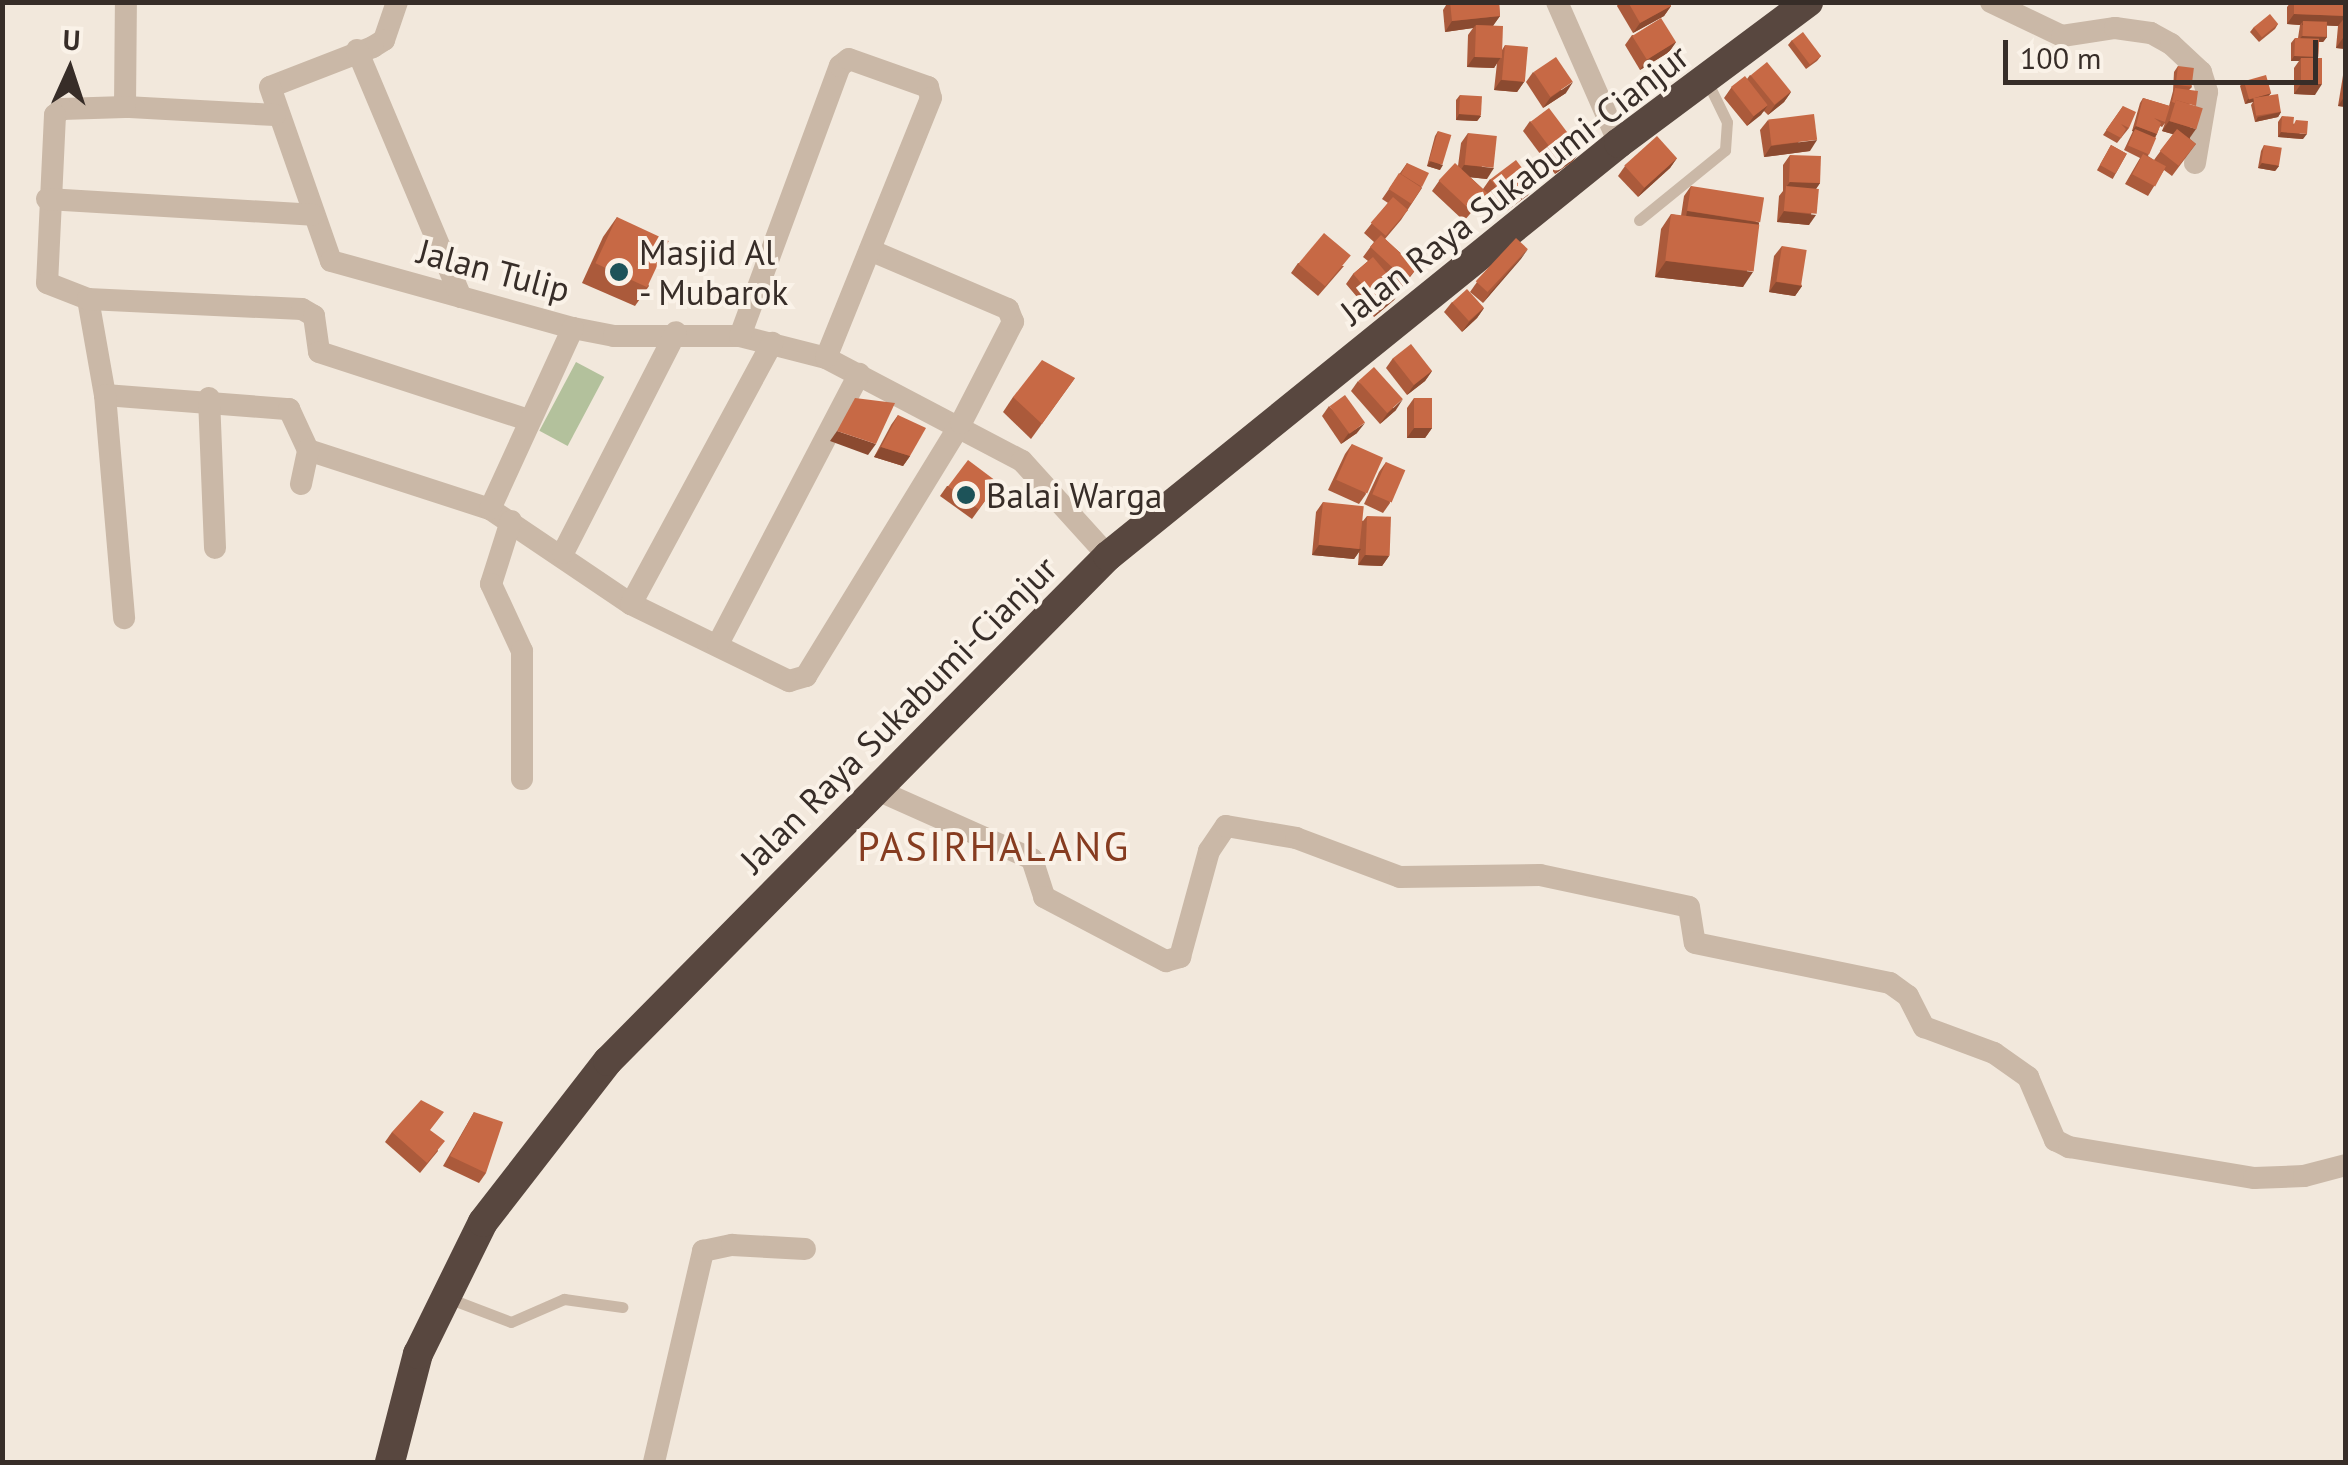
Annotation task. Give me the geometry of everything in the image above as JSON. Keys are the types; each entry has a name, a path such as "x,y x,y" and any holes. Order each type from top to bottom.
{"highway":[{"name":"Jalan Raya Sukabumi-Cianjur","path":"390,1462 418,1354 483,1222 608,1062 1108,556 1619,143 1808,2"}],"street":[{"path":"125,107 126,2"},
{"path":"397,2 384,40 272,84 275,115 125,107 62,109 55,115 46,199 47,284 88,299 302,309 314,316 319,352 528,420"},
{"path":"1557,2 1619,143"},
{"path":"1992,2 2062,36 2115,28 2151,33 2171,44 2201,72 2207,92 2195,163"},
{"path":"357,50 461,297"},
{"path":"740,336 840,66 849,59 932,91 826,358"},
{"name":"Jalan Tulip","path":"275,115 312,214 338,266 614,336 676,332 740,336 826,358 961,423 1032,471 1108,556"},
{"path":"46,199 312,214"},
{"path":"308,450 490,508 563,553 631,604 789,681 806,676 961,423 1012,314 870,250"},
{"path":"88,299 105,395 124,618"},
{"path":"490,508 573,328"},
{"path":"563,553 676,332"},
{"path":"631,604 772,343"},
{"path":"718,644 859,374"},
{"path":"105,395 209,398 289,409 308,450 301,484"},
{"path":"209,398 215,548"},
{"path":"511,521 491,584 522,651 522,779"},
{"path":"875,789 1032,860 1044,896 1166,961 1180,957 1209,851 1226,826 1296,838 1400,876 1540,875 1689,908 1695,943 1890,984 1908,996 1924,1027 1994,1053 2028,1077 2055,1140 2069,1147 2254,1178 2304,1176 2346,1164"},
{"path":"654,1462 703,1251 732,1246 805,1249"}],"lane":[{"path":"1639,220 1725,150 1727,122 1706,79"},
{"path":"444,1296 511,1322 564,1299 622,1306"}],"green space":[{"path":"576,362 604,377 568,446 539,431"}],"building":[{"path":"1450,2 1499,2 1500,16 1452,21"},
{"path":"1628,2 1669,2 1671,6 1640,23"},
{"path":"2294,2 2345,2 2346,16 2294,14"},
{"path":"2270,14 2278,24 2262,37 2254,27"},
{"path":"1661,18 1676,42 1647,60 1632,36"},
{"path":"2303,21 2327,22 2326,37 2302,36"},
{"path":"1476,25 1503,26 1502,58 1475,57"},
{"path":"1803,32 1821,56 1810,64 1792,40"},
{"path":"2295,38 2319,39 2318,57 2294,56"},
{"path":"1505,45 1528,47 1525,82 1502,80"},
{"path":"1556,57 1573,82 1550,97 1534,72"},
{"path":"2301,58 2322,58 2322,84 2301,84"},
{"path":"1767,62 1791,92 1775,105 1751,75"},
{"path":"2178,66 2194,68 2192,87 2176,85"},
{"path":"2266,75 2271,93 2249,100 2244,81"},
{"path":"1745,76 1768,105 1754,116 1731,87"},
{"path":"2175,88 2198,91 2196,106 2172,102"},
{"path":"2278,94 2281,112 2256,116 2253,98"},
{"path":"1460,95 1482,96 1481,115 1459,114"},
{"path":"2143,98 2170,106 2165,122 2154,118 2161,123 2157,134 2136,126"},
{"path":"2176,100 2203,108 2196,129 2170,121"},
{"path":"2123,106 2136,112 2129,128 2121,124 2126,129 2121,138 2106,130"},
{"path":"1549,108 1581,151 1563,165 1531,122"},
{"path":"1814,114 1817,140 1772,145 1768,120"},
{"path":"2282,116 2294,117 2293,126 2296,120 2308,121 2307,134 2281,132"},
{"path":"2135,129 2156,138 2149,155 2128,146"},
{"path":"2177,129 2196,144 2179,166 2160,151"},
{"path":"1438,131 1451,135 1442,165 1429,161"},
{"path":"1468,133 1497,136 1493,168 1465,165"},
{"path":"1657,136 1677,158 1644,188 1624,165"},
{"path":"2111,145 2127,154 2116,174 2100,165"},
{"path":"2264,145 2282,148 2279,166 2261,163"},
{"path":"2143,154 2166,166 2155,187 2132,174"},
{"path":"1790,155 1821,156 1820,183 1789,182"},
{"path":"1516,160 1535,185 1509,204 1490,179"},
{"path":"1407,163 1429,173 1422,187 1401,174"},
{"path":"1455,163 1487,193 1471,211 1439,181"},
{"path":"1399,173 1422,188 1411,204 1389,189"},
{"path":"1691,186 1764,198 1760,222 1687,211"},
{"path":"1786,186 1819,189 1817,214 1784,211"},
{"path":"1393,197 1408,210 1386,236 1371,223"},
{"path":"1671,214 1759,225 1754,271 1665,261"},
{"path":"617,217 669,241 647,287 595,263"},
{"path":"1324,233 1351,255 1325,286 1298,264"},
{"path":"1381,235 1417,268 1406,280 1370,247"},
{"path":"1516,238 1528,249 1487,292 1476,281"},
{"path":"1782,246 1807,250 1801,285 1776,282"},
{"path":"1373,257 1401,290 1381,307 1353,274"},
{"path":"1467,289 1484,308 1469,321 1452,302"},
{"path":"1411,344 1432,371 1414,385 1393,358"},
{"path":"1042,360 1075,378 1042,424 1013,397"},
{"path":"1374,367 1403,399 1387,413 1358,381"},
{"path":"1345,395 1365,423 1350,434 1330,406"},
{"path":"855,398 895,403 876,444 837,431"},
{"path":"1414,398 1432,398 1432,428 1414,428"},
{"path":"898,415 926,428 910,456 881,447"},
{"path":"1352,444 1383,458 1367,493 1336,480"},
{"name":"Balai Warga","path":"968,460 998,483 978,509 948,486"},
{"path":"1386,462 1405,470 1392,502 1372,494"},
{"path":"1323,502 1364,506 1359,549 1319,545"},
{"path":"1367,516 1391,517 1390,556 1366,555"},
{"path":"421,1100 444,1112 430,1130 445,1141 427,1163 392,1132"},
{"path":"474,1112 503,1122 486,1173 450,1156"}],"place":[{"name":"Masjid Al - Mubarok","path":"619,272"},
{"name":"Balai Warga","path":"966,495"}],"district":[{"name":"PASIRHALANG","path":"994,846"}]}
